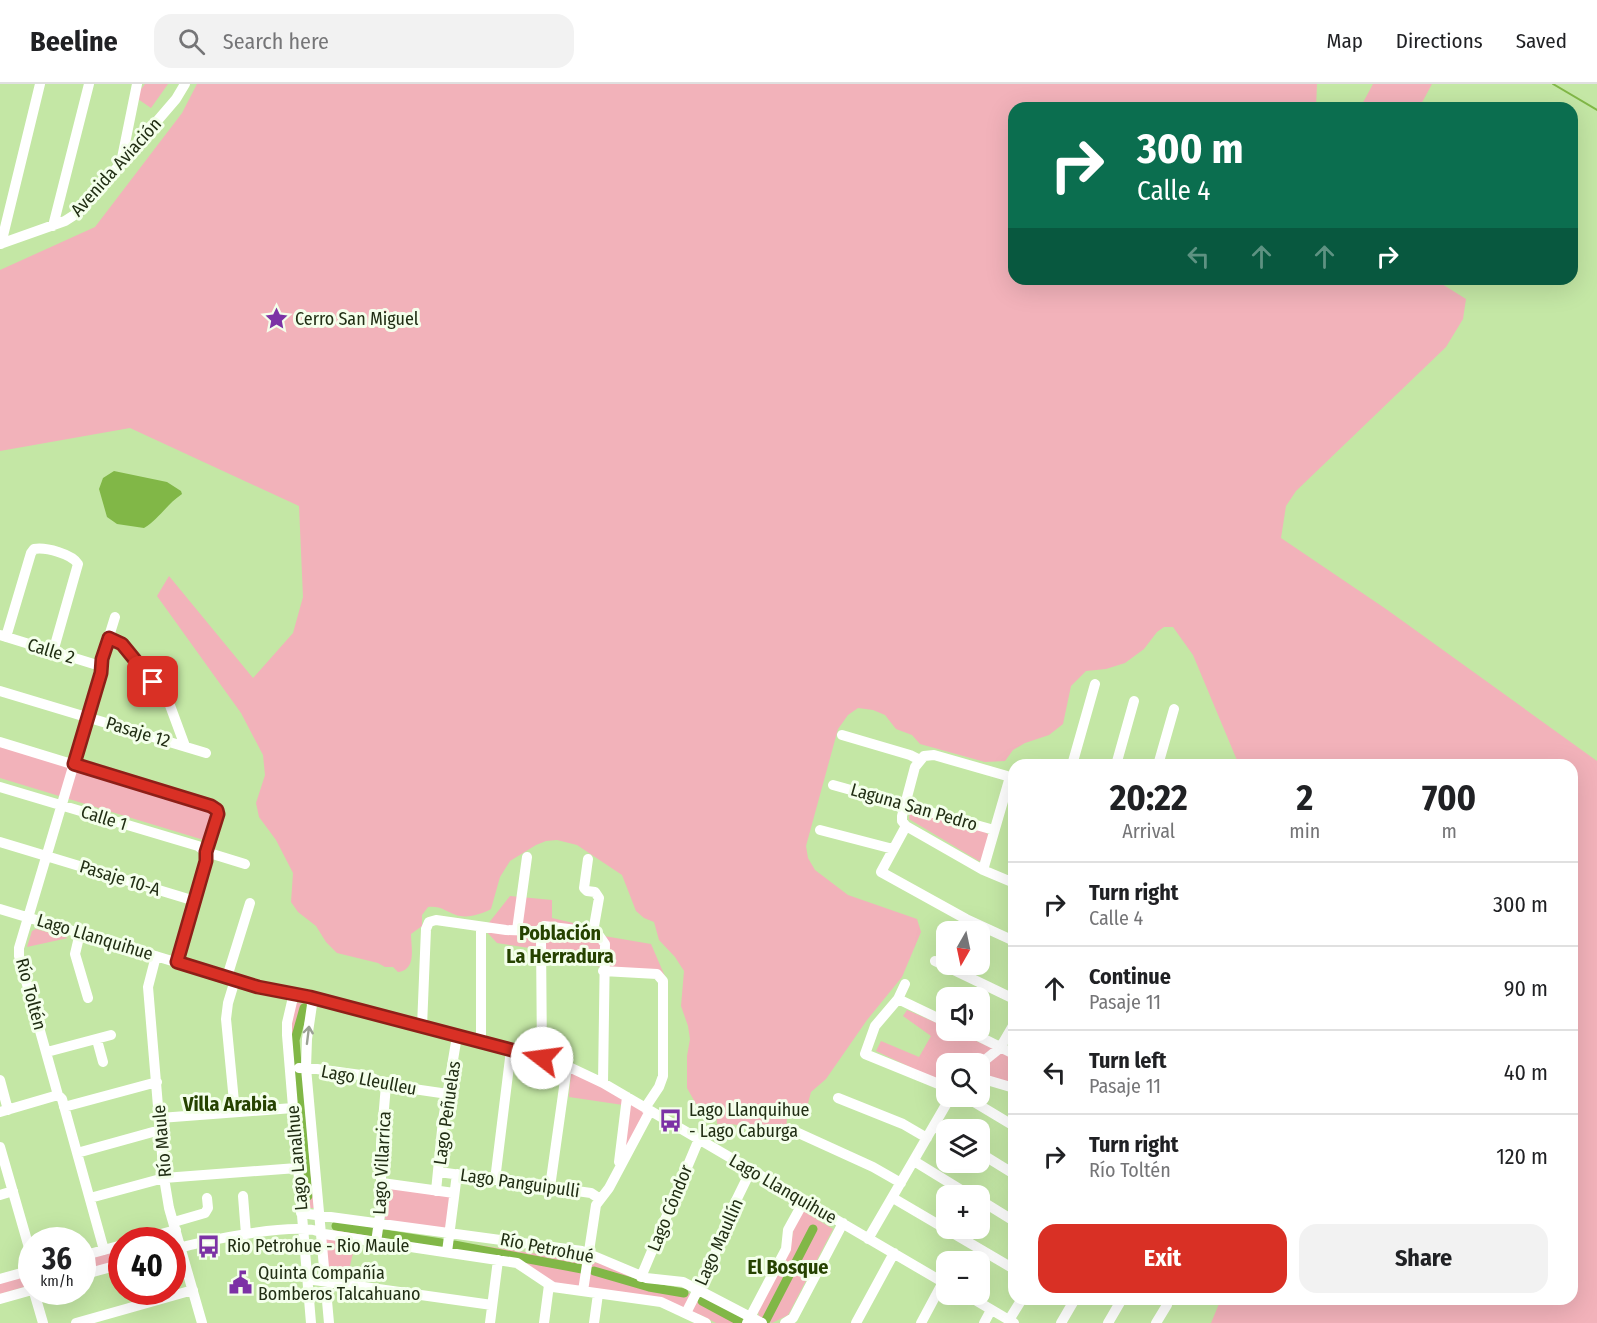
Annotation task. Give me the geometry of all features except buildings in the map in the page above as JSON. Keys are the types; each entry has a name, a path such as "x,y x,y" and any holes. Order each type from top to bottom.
{"street":[{"path":"0,244 40,84"},
{"path":"53,226 89,84"},
{"path":"120,164 137,84"},
{"name":"Avenida Aviación","path":"0,244 53,226 70,219 79,212 176,99 184,84"},
{"path":"3,636 34,549 39,548 72,558 77,562 78,569 53,652"},
{"name":"Río Toltén","path":"104,1250 64,1107 58,1095 19,956 19,948 88,717 115,617"},
{"name":"Calle 2","path":"3,636 98,665 101,668"},
{"path":"109,638 122,644 168,700 185,746"},
{"path":"1074,759 1095,684"},
{"name":"Pasaje 12","path":"0,690 206,753"},
{"path":"1118,759 1134,701"},
{"path":"1160,759 1174,709"},
{"path":"842,735 920,760"},
{"path":"0,742 213,807 218,814 177,962"},
{"path":"1008,776 927,755 920,760 914,772 901,818 906,826 983,870 1008,880"},
{"name":"Laguna San Pedro","path":"833,784 994,831"},
{"name":"Calle 1","path":"0,787 198,846 206,852 245,864"},
{"name":"Laguna San Pedro","path":"983,870 1008,789"},
{"path":"906,826 881,872 966,919 1008,938"},
{"path":"820,830 893,849"},
{"name":"Pasaje 10-A","path":"0,842 195,901"},
{"path":"518,930 527,857"},
{"path":"588,859 584,888 597,894 599,900 593,932"},
{"path":"236,1112 226,1019 231,979 250,903"},
{"name":"Lago Llanquihue","path":"0,909 231,979 294,993 567,1066 603,1083 936,1278"},
{"path":"422,1027 427,924 436,920 506,930 537,932 544,926 593,932 598,934 605,944 603,1083"},
{"name":"Lago Peñuelas","path":"481,927 481,1042"},
{"path":"537,932 542,939 542,1058"},
{"path":"80,933 75,954 88,998"},
{"name":"Río Maule","path":"156,956 148,987 164,1178 175,1226"},
{"path":"935,961 1008,996"},
{"path":"583,1292 595,1209 618,1171 663,1076 663,981 661,977 655,974 603,971"},
{"path":"905,984 898,999 875,1026 865,1054 936,1083"},
{"name":"Lago Lanalhue","path":"294,993 287,1028 311,1323"},
{"name":"Lago Lanalhue","path":"313,998 307,1039 306,1068 329,1323"},
{"path":"898,999 936,1017"},
{"path":"990,1056 1000,1048 1008,1034"},
{"path":"47,1052 111,1035"},
{"name":"Lago Peñuelas","path":"436,1191 458,1036"},
{"path":"97,1040 103,1062"},
{"path":"987,1041 1008,1051"},
{"path":"495,1180 511,1050"},
{"path":"550,1187 567,1066"},
{"name":"Lago Lleulleu","path":"290,1069 306,1068 368,1076 386,1085 448,1094"},
{"path":"0,1080 4,1111 58,1095"},
{"path":"990,1081 1008,1086"},
{"path":"64,1107 157,1082"},
{"name":"Lago Villarrica","path":"376,1242 382,1183 381,1144 386,1085"},
{"path":"618,1171 627,1097"},
{"path":"838,1098 903,1124 927,1138"},
{"path":"868,1239 945,1107"},
{"path":"982,1107 1008,1122"},
{"path":"160,1118 293,1108"},
{"path":"77,1153 160,1130"},
{"path":"794,1131 873,1167 901,1183"},
{"name":"Lago Cóndor","path":"641,1277 699,1140"},
{"path":"0,1147 23,1227"},
{"path":"990,1159 1008,1170"},
{"path":"914,1161 953,1185"},
{"path":"90,1198 164,1178 297,1168"},
{"name":"Lago Maullín","path":"686,1313 712,1262 729,1215 751,1170"},
{"name":"Lago Panguipulli","path":"439,1172 591,1193 600,1199"},
{"name":"Lago Peñuelas","path":"447,1252 457,1174"},
{"name":"Lago Panguipulli","path":"382,1183 454,1193"},
{"path":"0,1195 13,1191"},
{"path":"243,1196 246,1234"},
{"path":"175,1226 205,1213 208,1208 207,1198"},
{"path":"893,1198 1008,1265"},
{"path":"748,1320 786,1249 788,1230 804,1201"},
{"path":"990,1206 1008,1217"},
{"name":"Río Petrohué","path":"302,1213 589,1253 641,1277 678,1281 698,1289 748,1320 762,1323"},
{"path":"793,1321 843,1223"},
{"name":"Río Petrohué","path":"186,1246 246,1234 319,1231 324,1234 525,1266 549,1285 583,1292 661,1302 706,1323"},
{"path":"96,1252 108,1249"},
{"path":"856,1323 894,1254"},
{"path":"490,1323 498,1260"},
{"name":"Río Maule","path":"186,1272 202,1323"},
{"path":"0,1279 18,1274"},
{"path":"308,1279 492,1305"},
{"path":"544,1323 549,1285"},
{"path":"76,1323 193,1290"},
{"path":"594,1323 598,1293"},
{"path":"0,1299 18,1295"},
{"path":"921,1323 936,1298"},
{"path":"37,1305 43,1323"},
{"path":"983,1305 1011,1322 1019,1305"},
{"path":"1061,1323 1072,1305"},
{"path":"1108,1323 1118,1305"},
{"path":"1156,1323 1167,1305"},
{"path":"984,1323 991,1310"}],"shaded area":[{"path":"145,84 168,84 151,108 135,97"},
{"path":"197,84 1317,84 1316,102 1008,102 1008,285 1444,285 1466,299 1463,319 1446,347 1296,491 1286,506 1281,538 1386,609 1597,761 1597,1323 1211,1323 1218,1305 1578,1305 1578,759 1236,759 1193,655 1173,627 1164,627 1157,632 1144,649 1125,663 1106,669 1086,671 1071,686 1063,724 1049,735 1025,743 1013,750 1005,761 985,762 920,744 912,735 896,729 885,715 873,710 858,708 848,715 838,729 806,846 808,858 815,870 848,895 917,919 921,932 902,977 867,1020 826,1079 811,1092 806,1111 787,1118 786,1130 773,1137 761,1138 741,1126 717,1124 716,1108 696,1104 687,1088 687,1056 690,1039 681,1006 684,971 659,940 654,922 644,918 636,911 622,875 577,845 557,840 546,841 510,861 500,877 491,909 483,913 460,916 440,908 428,907 422,915 422,926 411,934 412,957 408,967 404,970 398,972 393,967 385,967 378,963 337,953 326,942 316,926 298,912 291,902 293,873 276,840 259,817 256,803 265,775 263,755 241,713 157,596 169,576 253,678 293,633 303,597 299,506 130,428 0,451 0,270 95,227 182,113"},
{"path":"1373,84 1432,84 1422,102 1363,102"},
{"path":"114,471 167,482 182,494 144,528 117,524 107,517 99,489 103,478"},
{"path":"0,746 214,813 207,841 0,778"},
{"path":"910,810 985,832 989,835 983,860 979,861 909,819"},
{"path":"510,896 552,900 552,918 595,928 604,936 651,944 667,981 609,968 555,960 556,952 497,943 484,929"},
{"path":"36,929 68,938 27,947 32,931"},
{"path":"295,1002 306,1005 299,1039 300,1079 314,1208 307,1208 292,1059 291,1024"},
{"path":"907,1010 936,1023 936,1041 976,1041 1008,1055 1008,1082 990,1077 990,1053 936,1053 936,1079 876,1051 881,1041 919,1057 931,1036 903,1016"},
{"path":"571,1072 602,1086 624,1100 623,1105 569,1097"},
{"path":"629,1103 646,1112 623,1158"},
{"path":"389,1187 448,1195 451,1199 445,1229 387,1221 384,1217 386,1191"},
{"path":"803,1211 833,1229 788,1315 772,1323 759,1317 758,1311 791,1245 794,1225"},
{"path":"335,1224 606,1265 649,1286 702,1296 754,1323 716,1323 701,1315 666,1304 560,1288 523,1261 335,1237"},
{"path":"326,1238 356,1241 347,1278 327,1278"},
{"path":"108,1253 108,1264 96,1267 96,1256"},
{"path":"18,1278 18,1289 0,1294 0,1283"}],"waterway":[{"path":"1553,84 1597,110"},
{"path":"304,1008 295,1040 308,1196"},
{"path":"336,1226 373,1232"},
{"path":"766,1320 813,1229"},
{"path":"384,1234 441,1243"},
{"path":"454,1245 582,1269"},
{"path":"594,1271 649,1287 684,1293"},
{"path":"702,1301 741,1322"}],"place":[{"name":"Cerro San Miguel","path":"277,319"},
{"name":"Lago Llanquihue - Lago Caburga","path":"671,1120"},
{"name":"Rio Petrohue - Rio Maule","path":"209,1246"},
{"name":"Quinta Compañía Bomberos Talcahuano","path":"240,1283"}],"district":[{"name":"Población La Herradura","path":"560,944"},
{"name":"Villa Arabia","path":"230,1104"},
{"name":"El Bosque","path":"788,1267"}],"route":[{"path":"153,682 122,644 109,638 74,764 211,806 217,810 218,814 206,852 206,861 177,962 258,987 310,997 542,1058"}]}
